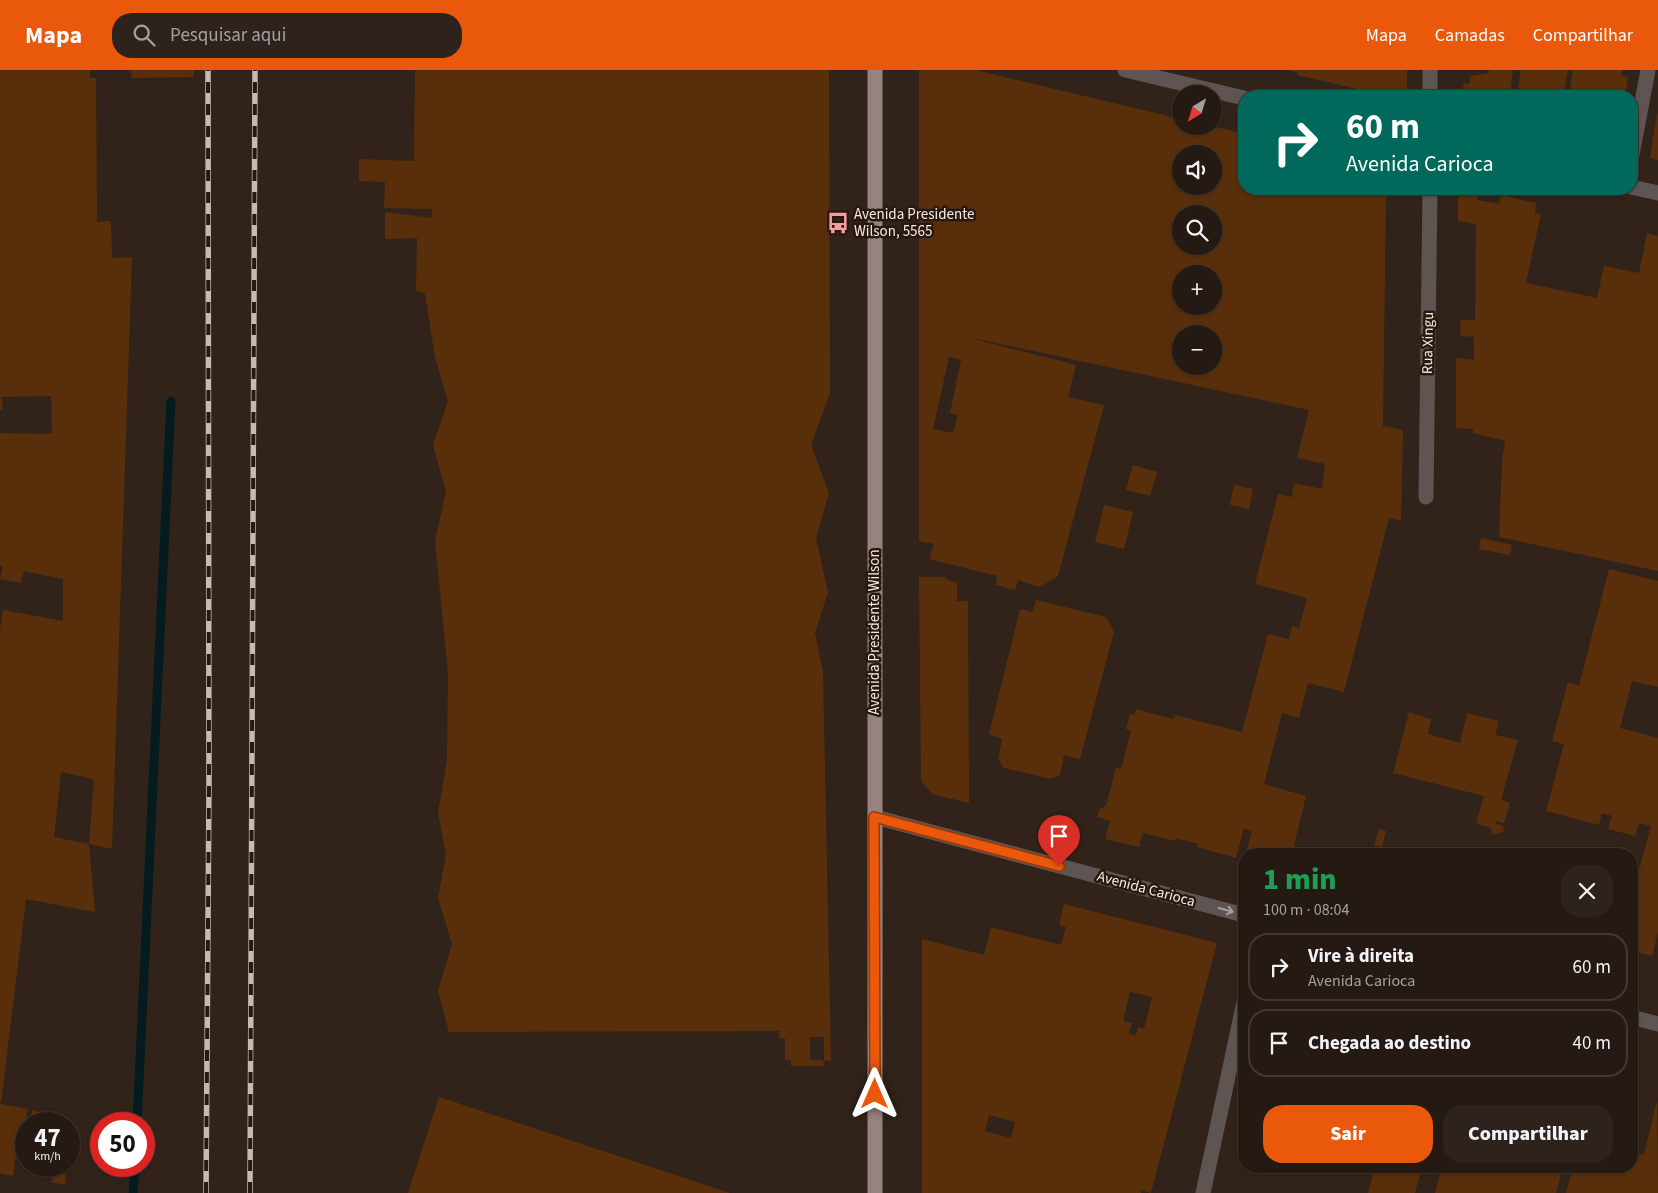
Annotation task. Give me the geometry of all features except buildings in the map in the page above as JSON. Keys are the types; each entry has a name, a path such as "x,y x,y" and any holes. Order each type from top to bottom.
{"main road":[{"name":"Avenida Presidente Wilson","path":"875,70 875,1193"}],"street":[{"path":"1125,70 1238,97"},
{"path":"1430,70 1430,90"},
{"path":"1638,123 1648,70"},
{"path":"1638,189 1658,193"},
{"name":"Rua Xingu","path":"1426,497 1430,195"},
{"name":"Avenida Carioca","path":"874,817 1238,913"},
{"path":"1638,1018 1658,1024"},
{"path":"1203,1193 1238,1030"}],"waterway":[{"path":"138,1112 171,401"},
{"path":"133,1193 134,1177"}],"railway":[{"path":"206,1193 209,788 208,70"},
{"path":"250,1193 255,70"}],"place":[{"name":"Avenida Presidente Wilson, 5565","path":"838,223"}],"route":[{"path":"875,1094 874,817 1059,866"}]}
